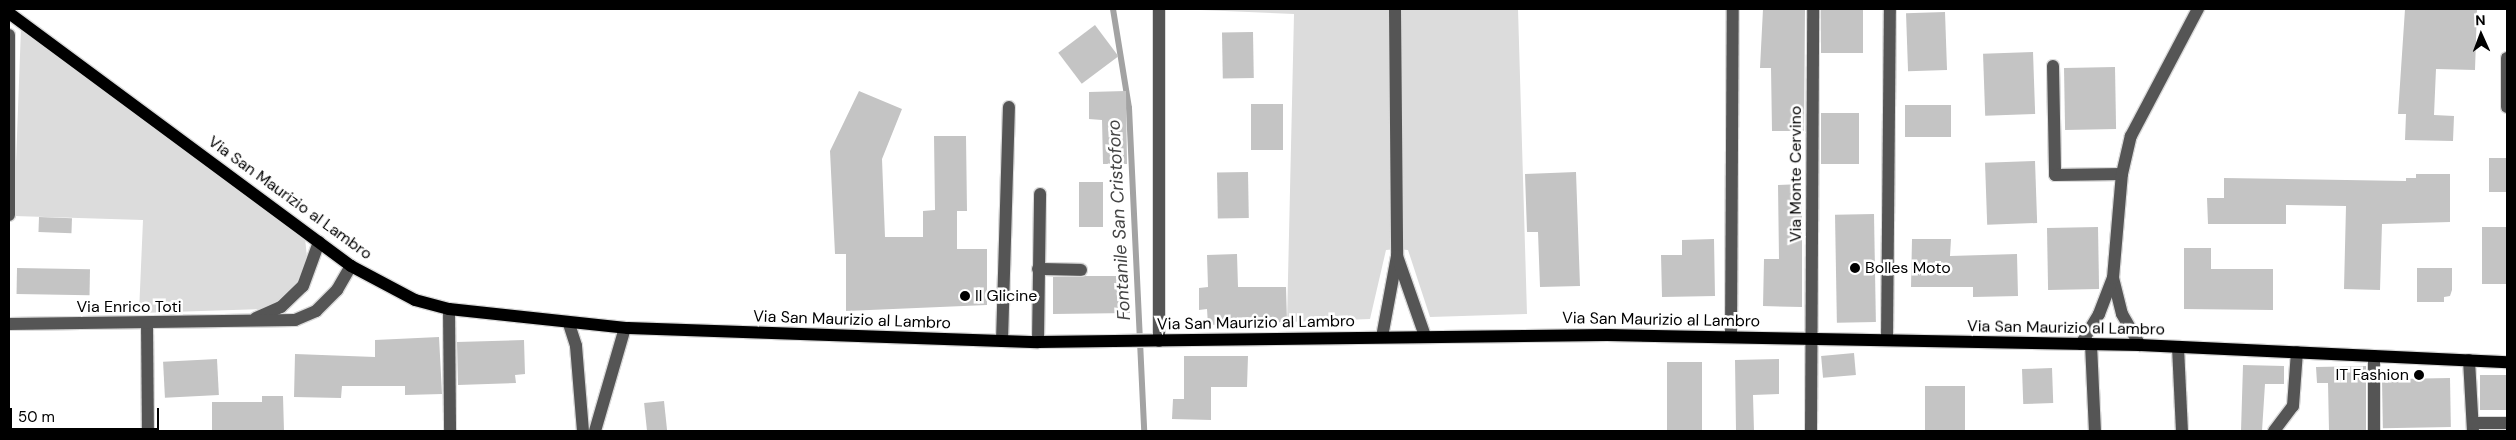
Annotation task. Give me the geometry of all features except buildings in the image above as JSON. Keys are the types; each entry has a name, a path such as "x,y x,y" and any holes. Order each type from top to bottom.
{"main road":[{"name":"Via San Maurizio al Lambro","path":"13,13 351,266 415,300 448,310 570,324 625,328 1038,342 1425,336 1731,337 2140,345 2507,362"}],"street":[{"path":"1154,341 1159,9"},
{"path":"1382,337 1397,256 1395,9"},
{"path":"1731,337 1733,9"},
{"name":"Via Monte Cervino","path":"1811,431 1813,9"},
{"path":"1887,340 1890,9"},
{"path":"2095,431 2086,344 2113,278 2122,174 2131,136 2198,9"},
{"path":"9,35 9,215"},
{"path":"2507,58 2507,107"},
{"path":"2053,66 2055,175 2122,174"},
{"path":"1002,341 1009,107"},
{"path":"1038,342 1040,194"},
{"name":"Via Enrico Toti","path":"249,321 281,307 304,286 318,242"},
{"path":"1397,256 1425,336"},
{"name":"Via Enrico Toti","path":"9,324 295,320 316,311 337,290 351,266"},
{"path":"1038,269 1082,270"},
{"path":"2113,278 2122,314 2140,345"},
{"path":"448,310 450,431"},
{"path":"148,323 148,431"},
{"path":"570,324 576,346 583,431"},
{"path":"595,431 625,328"},
{"path":"2178,347 2182,431"},
{"path":"2274,431 2294,406 2297,352"},
{"path":"2374,356 2374,431"},
{"path":"2468,360 2473,427 2507,423"}],"shaded area":[{"path":"1177,9 1518,9 1527,314 1430,317 1408,250 1397,249 1386,250 1370,319 1287,322 1294,14"},
{"path":"21,28 305,238 307,257 300,282 279,302 264,309 139,313 143,220 14,216"}],"waterway":[{"name":"Fontanile San Cristoforo","path":"1113,9 1129,108 1144,431"}],"place":[{"name":"Bolles Moto","path":"1855,268"},
{"name":"Il Glicine","path":"965,296"},
{"name":"IT Fashion","path":"2419,375"}]}
